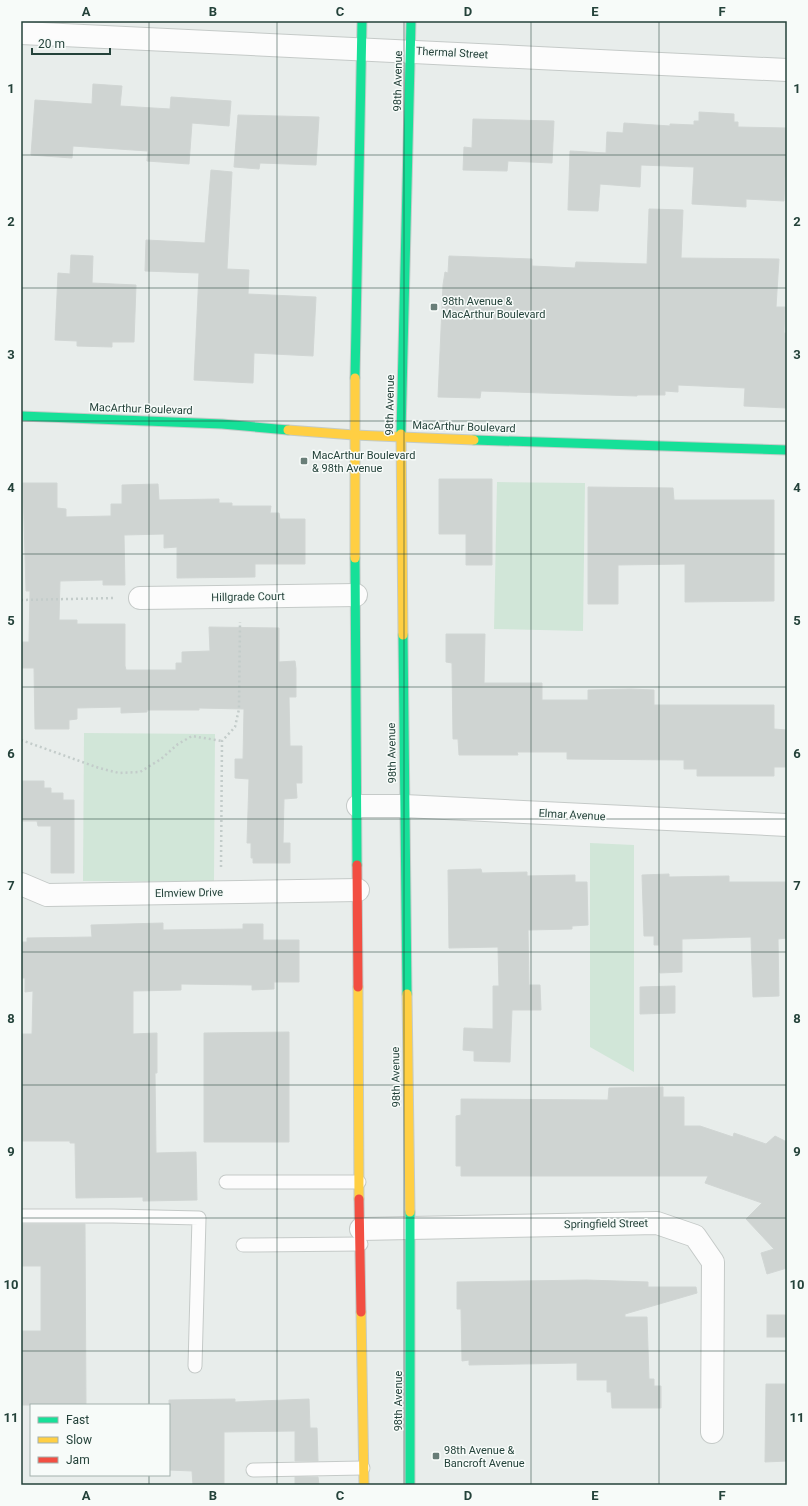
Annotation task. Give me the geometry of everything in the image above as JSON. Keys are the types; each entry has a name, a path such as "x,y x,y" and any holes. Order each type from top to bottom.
{"main road":[{"path":"362,21 354,435 358,806 359,1182 364,1485"},
{"name":"98th Avenue","path":"410,1485 410,1229 401,437 411,21"},
{"name":"MacArthur Boulevard","path":"21,416 222,424 354,435 787,450"}],"street":[{"name":"Thermal Street","path":"21,33 787,70"},
{"name":"Hillgrade Court","path":"140,598 356,595"},
{"name":"Elmar Avenue","path":"358,806 404,806 787,825"},
{"name":"Elmview Drive","path":"21,884 47,894 221,893 358,890"},
{"name":"Springfield Street","path":"361,1236 410,1229 657,1223 695,1236 712,1262 712,1432"}],"lane":[{"path":"226,1182 359,1182"},
{"path":"21,1216 199,1218 195,1366"},
{"path":"243,1245 361,1236"},
{"path":"253,1470 363,1468"}],"path":[{"path":"221,893 222,741 234,727 239,709 240,597"},
{"path":"21,600 140,598"},
{"path":"21,740 99,768 119,773 140,772 160,759 178,744 192,736 222,741"}],"green space":[{"path":"497,482 585,483 583,631 494,629"},
{"path":"84,733 215,734 214,882 83,881"},
{"path":"590,843 634,845 634,1072 590,1047"}],"building":[{"path":"93,84 122,86 120,106 170,109 171,97 231,101 229,126 192,123 189,164 147,161 148,151 73,146 72,158 31,155 35,100 92,104"},
{"path":"699,112 734,114 734,122 738,122 738,127 787,128 784,201 746,199 746,207 692,204 694,167 641,165 640,187 600,184 598,211 568,210 570,151 606,153 607,132 623,133 624,123 670,126 670,124 694,125 694,121 699,121"},
{"path":"238,115 319,117 316,165 260,163 259,169 234,167"},
{"path":"473,119 554,121 552,163 508,161 507,171 463,170 464,147 472,148"},
{"path":"211,170 232,172 227,269 249,270 248,294 316,297 313,356 254,353 253,383 194,380 199,273 145,271 146,240 205,243"},
{"path":"649,209 683,210 681,258 779,259 776,307 785,307 784,333 787,333 786,408 744,406 745,388 678,385 678,392 665,391 665,395 637,396 481,391 480,398 438,397 443,285 445,272 448,273 449,256 532,259 532,266 575,268 576,262 647,264"},
{"path":"71,255 93,256 92,283 136,285 134,342 112,342 112,347 77,346 77,341 55,340 58,273 70,274"},
{"path":"439,479 492,479 492,565 466,565 466,534 439,534"},
{"path":"23,483 57,483 57,508 66,509 66,517 111,516 111,504 122,504 122,485 158,484 159,500 219,499 219,503 232,503 232,506 271,506 270,513 279,513 280,519 305,519 305,564 255,564 255,577 177,578 177,547 164,548 164,534 124,535 125,585 103,585 103,580 60,581 59,620 77,620 77,624 125,624 126,670 176,670 176,663 182,663 182,652 210,651 209,627 279,628 279,662 295,661 296,669 296,697 289,697 290,746 302,746 302,783 296,783 297,798 284,799 283,843 290,843 290,863 253,863 253,858 251,858 251,843 247,843 249,779 235,778 235,759 243,759 244,709 199,708 199,710 147,710 147,712 121,713 121,707 77,708 77,719 69,720 69,729 35,729 34,668 21,668 21,642 29,642 30,591 26,591"},
{"path":"588,487 673,488 674,500 774,500 774,601 685,602 685,564 618,565 618,604 588,604"},
{"path":"446,634 485,634 484,683 542,683 542,700 588,700 588,690 630,689 654,690 654,705 774,705 774,729 787,730 787,767 774,767 774,776 697,776 697,769 684,769 684,760 567,759 567,752 517,752 518,755 459,755 458,739 453,739 452,663 446,662"},
{"path":"21,781 44,781 44,788 51,788 51,793 63,793 63,800 74,800 74,873 51,873 51,826 38,826 37,821 21,821"},
{"path":"481,869 482,873 527,872 527,876 575,875 575,882 587,882 588,925 572,926 572,929 528,930 529,985 540,985 541,1010 512,1010 510,1062 474,1061 474,1051 463,1050 464,1028 493,1029 493,986 499,986 498,947 449,948 448,870"},
{"path":"669,874 669,877 729,876 729,882 787,882 787,938 778,939 779,996 753,997 751,937 682,939 682,972 660,973 659,945 654,945 654,936 644,936 642,875"},
{"path":"163,923 163,930 243,929 243,924 263,924 263,940 299,940 299,982 274,982 274,989 252,990 252,985 181,984 181,990 133,991 133,1034 157,1033 157,1073 155,1073 156,1153 196,1152 197,1200 143,1201 143,1197 76,1198 75,1143 70,1143 70,1141 21,1141 21,1034 32,1034 33,991 25,992 25,978 21,978 21,942 27,942 27,938 92,937 91,925"},
{"path":"675,986 675,1013 640,1014 640,987"},
{"path":"289,1032 289,1142 204,1142 204,1033"},
{"path":"663,1087 663,1097 684,1097 684,1126 700,1126 733,1137 734,1133 766,1144 775,1136 787,1142 787,1268 767,1274 761,1253 774,1249 746,1219 762,1203 705,1183 708,1176 461,1176 461,1166 456,1166 456,1116 461,1115 461,1099 608,1100 609,1088"},
{"path":"21,1224 85,1224 86,1404 21,1405 21,1331 41,1331 41,1266 21,1266"},
{"path":"586,1280 648,1282 648,1287 696,1287 697,1293 625,1314 625,1317 647,1317 649,1379 654,1379 654,1386 661,1386 661,1408 612,1408 611,1392 607,1392 607,1380 577,1380 577,1363 469,1365 469,1360 462,1361 461,1309 457,1309 457,1282"},
{"path":"767,1315 787,1315 787,1337 767,1337"},
{"path":"766,1384 787,1384 787,1461 765,1462"},
{"path":"235,1399 235,1402 309,1399 310,1428 317,1428 318,1461 295,1461 295,1431 224,1432 224,1485 193,1485 192,1471 170,1470 169,1400"},
{"path":"295,1477 318,1477 319,1485 295,1485"}],"traffic: fast":[{"path":"355,378 362,21"},
{"path":"401,434 411,21"},
{"path":"21,416 222,424 288,430"},
{"path":"474,440 787,450"},
{"path":"355,558 357,865"},
{"path":"403,635 407,994"},
{"path":"410,1212 410,1485"}],"traffic: slow":[{"path":"355,378 355,558"},
{"path":"288,430 354,435 474,440"},
{"path":"401,434 403,635"},
{"path":"358,987 359,1199"},
{"path":"407,994 410,1212"},
{"path":"361,1312 364,1485"}],"traffic: jam":[{"path":"357,865 358,987"},
{"path":"359,1199 361,1312"}],"place":[{"name":"98th Avenue & MacArthur Boulevard","path":"434,307"},
{"name":"MacArthur Boulevard & 98th Avenue","path":"304,461"},
{"name":"98th Avenue & Bancroft Avenue","path":"436,1456"}]}
